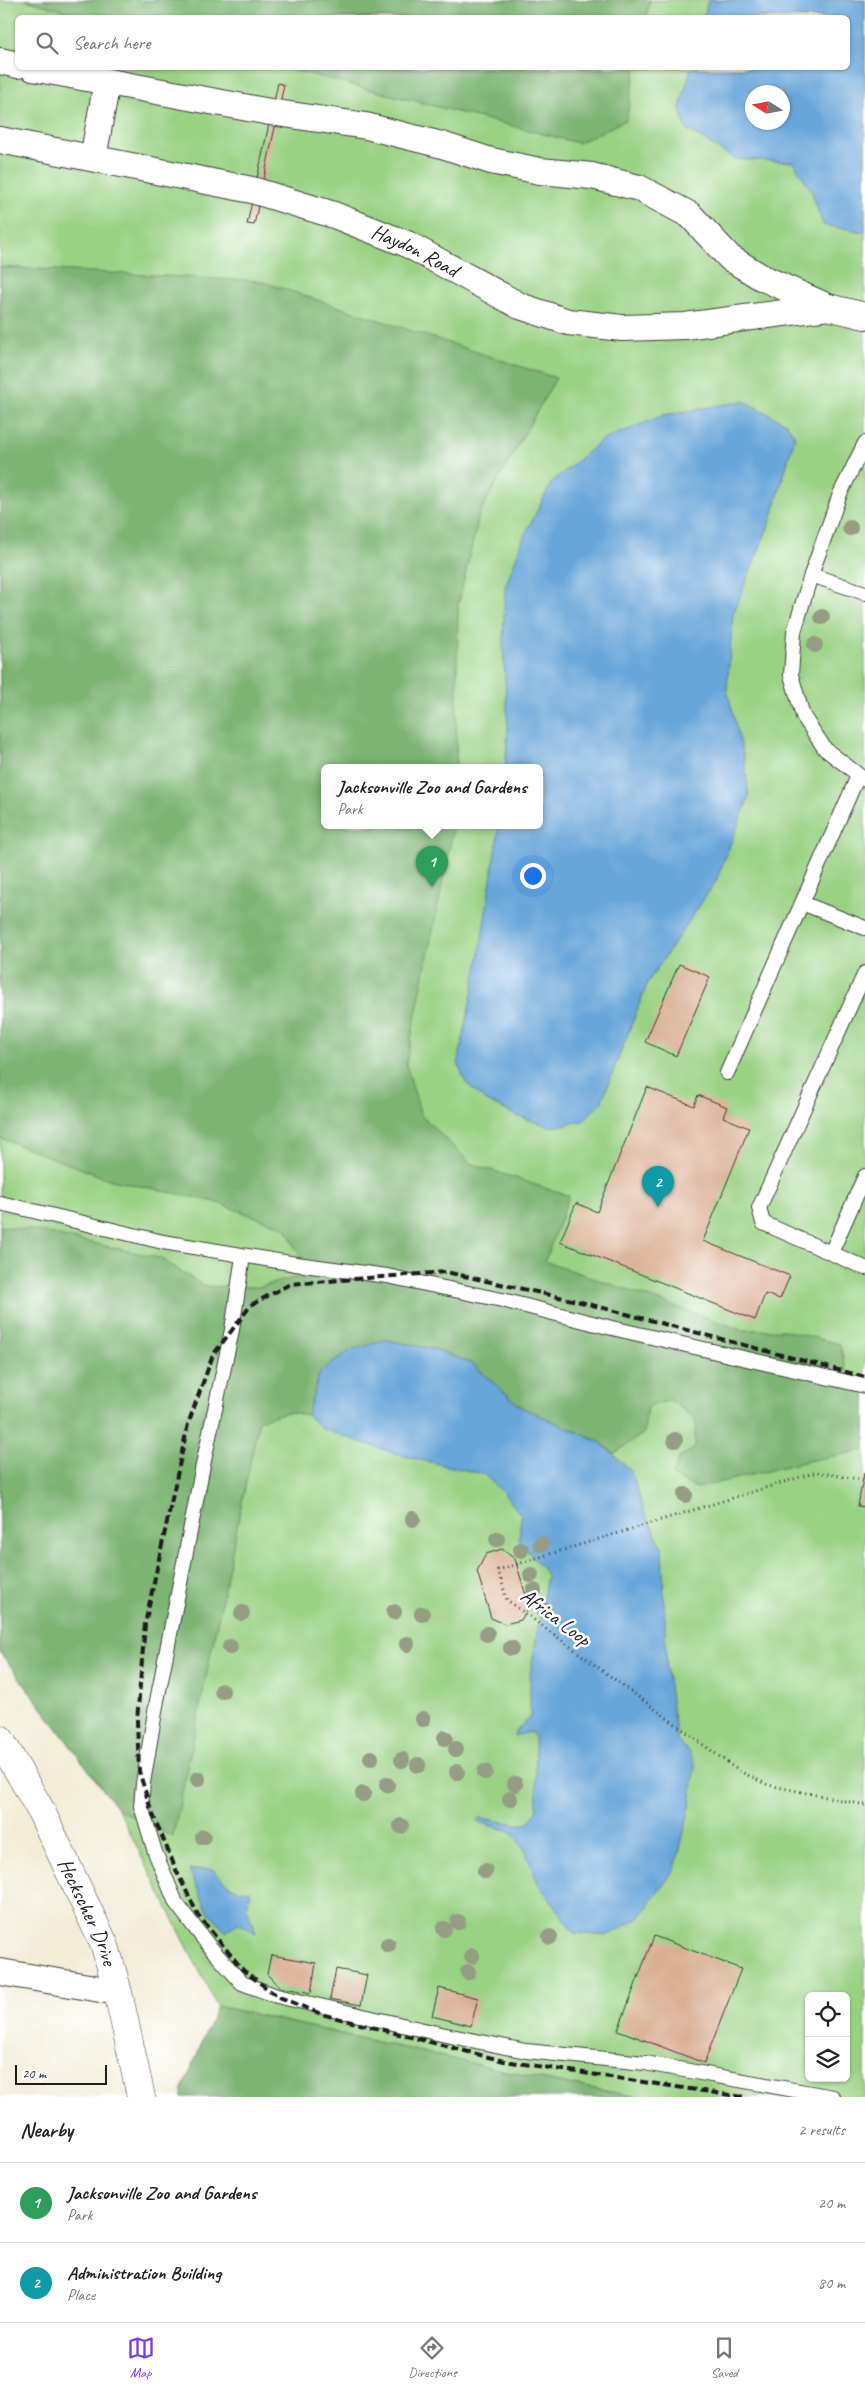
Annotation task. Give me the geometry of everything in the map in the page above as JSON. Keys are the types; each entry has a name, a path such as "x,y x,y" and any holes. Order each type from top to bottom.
{"main road":[{"name":"Heckscher Drive","path":"1,1742 40,1810 104,1946 118,1992 141,2097"}],"street":[{"path":"0,61 15,64"},
{"name":"Haydon Road","path":"44,70 270,112 366,126 442,145 491,161 540,171 592,176 639,188 690,215 730,258 761,277 828,307 865,316"},
{"path":"93,158 107,82"},
{"name":"Haydon Road","path":"0,140 252,190 334,215 407,244 520,306 568,322 622,328 685,326 828,307"},
{"path":"0,1972 118,1992"}],"lane":[{"path":"726,1073 802,903 862,778 824,749 803,716 791,675 794,632 811,575 840,494 865,443"},
{"path":"811,575 865,593"},
{"path":"802,903 865,928"},
{"path":"865,973 759,1208 763,1223 865,1268"},
{"path":"831,1253 865,1176"},
{"path":"0,1203 163,1242 243,1256 387,1276 502,1300 612,1328 865,1386"},
{"path":"243,1256 232,1330 203,1465 156,1706 143,1783 141,1806 155,1852 176,1903 209,1946 242,1982 277,1996 442,2034 526,2051 645,2063 833,2097"}],"path":[{"name":"Africa Loop","path":"863,1480 817,1472 498,1570 507,1600 739,1771 768,1785 865,1805"}],"green space":[{"path":"0,0 865,0 865,2097 638,2097 546,2080 217,2006 118,1809 0,1652"},
{"path":"25,0 650,0 647,15 81,15"},
{"path":"294,70 636,70 626,120 578,143"},
{"path":"0,267 260,281 556,378 480,512 458,605 456,764 321,764 321,829 453,829 406,1064 421,1115 470,1163 569,1196 545,1261 742,1330 784,1330 840,1344 847,1375 865,1381 865,1450 808,1461 697,1488 672,1476 679,1458 695,1448 695,1419 670,1400 647,1407 644,1433 614,1454 600,1442 521,1407 472,1364 438,1350 386,1340 320,1372 307,1415 288,1412 259,1420 173,1837 118,1809 0,1652 0,1226 38,1231 160,1258 204,1286 259,1287 308,1274 286,1228 212,1201 111,1180 0,1138"},
{"path":"217,2006 546,2080 638,2097 182,2097 182,2091"}],"water":[{"path":"708,0 865,0 865,232 823,225 811,190 793,162 735,159 686,129 680,108 690,70 850,70 850,15 704,15"},
{"path":"744,401 786,423 795,436 771,520 733,614 727,689 744,758 749,797 716,881 648,982 601,1103 583,1121 552,1127 517,1116 485,1100 465,1082 458,1063 478,964 499,829 543,829 543,764 505,764 508,727 503,647 505,587 525,534 552,482 602,440 664,415"},
{"path":"386,1340 438,1350 472,1364 521,1407 600,1442 631,1471 644,1511 662,1547 667,1673 677,1739 688,1751 695,1763 690,1807 675,1869 639,1918 607,1936 574,1933 538,1883 525,1850 511,1831 477,1822 480,1818 528,1824 537,1811 535,1738 531,1732 514,1736 515,1732 530,1717 530,1675 547,1575 519,1540 521,1515 502,1491 483,1474 400,1455 322,1429 307,1415 320,1372 351,1350"},
{"path":"213,1869 234,1888 251,1891 246,1906 256,1933 238,1923 226,1932 208,1912 189,1870"}],"building":[{"path":"278,83 284,85 254,225 247,224"},
{"path":"679,964 710,977 676,1056 645,1042"},
{"path":"647,1087 694,1106 698,1095 727,1107 723,1117 749,1128 703,1241 790,1276 780,1299 765,1294 755,1320 560,1242 576,1203 597,1212"},
{"path":"865,1474 865,1507 858,1506"},
{"path":"502,1549 515,1559 529,1606 521,1620 505,1624 491,1618 477,1571 486,1554"},
{"path":"654,1936 741,1969 704,2063 618,2030"},
{"path":"271,1955 316,1963 311,1993 279,1987 267,1974"},
{"path":"336,1969 367,1975 361,2005 330,1999"},
{"path":"439,1988 478,1998 471,2026 432,2016"}],"railway":[{"path":"743,2097 504,2061 321,2014 277,1996 243,1970 198,1915 177,1872 151,1810 139,1771 137,1721 145,1624 188,1424 213,1355 251,1305 290,1284 446,1272 577,1301 865,1377"}],"place":[{"name":"Jacksonville Zoo and Gardens","path":"432,887"},
{"name":"Administration Building","path":"658,1207"}]}
